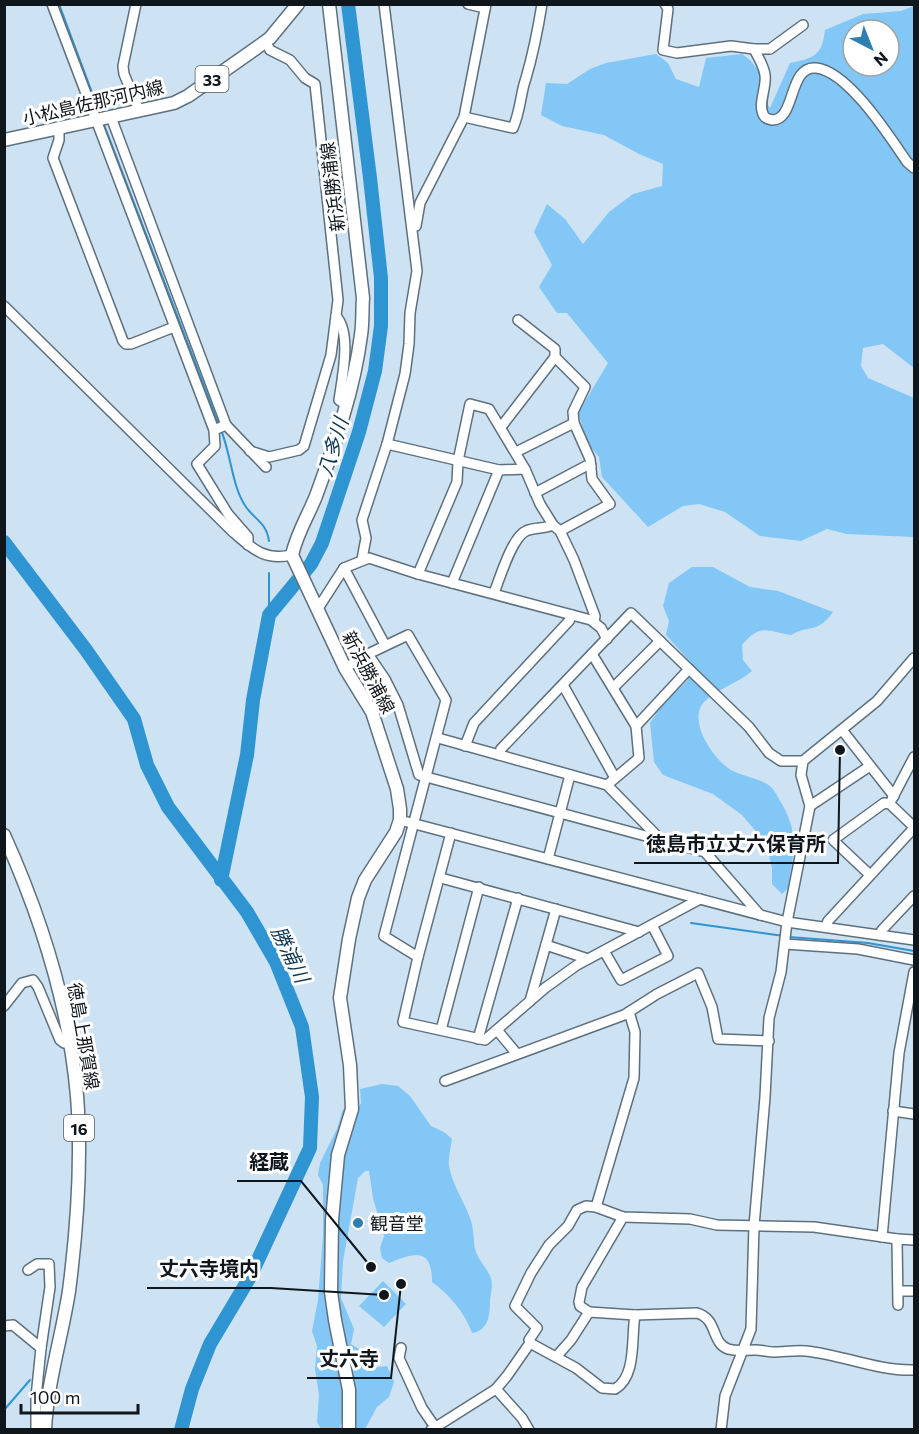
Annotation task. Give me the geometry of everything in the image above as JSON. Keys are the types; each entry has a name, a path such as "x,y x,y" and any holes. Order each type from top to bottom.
{"main road":[{"name":"小松島佐那河内線","path":"4,140 103,119 174,102 188,96 265,41 298,4"},
{"name":"新浜勝浦線","path":"329,4 363,298 362,334 353,380 315,498 296,537 292,558 345,668 372,712 397,789 400,819"},
{"path":"349,1430 349,1390 333,1313 331,1292 332,1220 338,1155 352,1108 350,1065 340,998 358,898 365,880 396,832 400,819"},
{"name":"徳島上那賀線","path":"4,835 22,874 57,978 77,1095 79,1129 77,1194 69,1290 45,1430"}],"street":[{"path":"52,4 103,119 220,428 215,446 197,464 228,514 248,537 248,545"},
{"path":"136,4 123,66 139,110"},
{"path":"362,559 366,538 362,520 387,444 400,394 409,344 410,313 417,271 384,4"},
{"path":"413,233 416,231 420,203 464,117 485,6 468,4"},
{"path":"464,117 513,128 519,114 525,79 532,61 542,4"},
{"path":"665,4 668,9 663,50 677,53 731,46 754,49 770,48 803,25"},
{"path":"250,450 269,458 299,450 304,446 327,372 338,300 315,84 305,78 290,60 270,50 265,41"},
{"path":"754,49 766,78 762,109 769,120 776,120 787,108 798,77 804,70 814,67 826,70 868,106 907,162 915,168"},
{"path":"103,119 174,327 220,428 250,450 266,467"},
{"path":"59,128 59,140 53,158 123,341 131,344 174,327"},
{"path":"4,306 248,545 258,553 273,558 292,558"},
{"path":"336,316 342,322 345,356 339,400 345,405"},
{"path":"501,428 555,357 555,349 518,320"},
{"path":"494,593 518,537 527,530 557,528 610,504 592,479 590,459 574,423 573,412 585,387 555,357"},
{"path":"418,574 457,482 458,460 470,404 489,409 516,452 535,493 557,528 582,582 595,616 594,622"},
{"path":"516,452 574,423"},
{"path":"387,444 499,470 525,469"},
{"path":"535,493 586,466 591,466"},
{"path":"452,583 499,470"},
{"path":"315,607 344,568 369,558 418,574 594,622 601,628 607,639"},
{"path":"344,568 386,645"},
{"path":"499,755 501,749 631,613 749,727 769,753 781,761 803,761 877,701 915,658"},
{"path":"465,746 474,723 569,621 572,615"},
{"path":"345,668 408,635 446,700 438,738 384,936 418,957"},
{"path":"613,688 660,641"},
{"path":"368,654 385,679 398,705 419,775 705,852 760,915"},
{"path":"592,654 636,726 639,758 606,785"},
{"path":"636,726 689,669"},
{"path":"563,685 615,778"},
{"path":"826,927 828,921 915,827 892,800 870,766 842,730"},
{"path":"438,738 606,785 660,840"},
{"path":"870,875 833,840 884,803 892,800 915,756"},
{"path":"721,1430 725,1396 751,1329 754,1226 769,1018 781,972 787,922 810,806 801,775 803,761"},
{"path":"810,806 870,766"},
{"path":"548,859 570,775"},
{"path":"400,819 787,922 915,940"},
{"path":"451,833 403,1022 485,1040 545,988 588,959 700,899"},
{"path":"441,878 639,932"},
{"path":"441,1030 479,887"},
{"path":"880,935 882,930 915,896"},
{"path":"478,1039 518,898"},
{"path":"530,1001 556,909"},
{"path":"604,951 621,980 668,956 652,925"},
{"path":"784,944 858,950 915,960"},
{"path":"546,945 588,959"},
{"path":"882,1237 899,1053 915,972"},
{"path":"445,1081 629,1012 633,1007 698,973 712,1007 718,1039 769,1041"},
{"path":"4,1006 22,983 33,980 52,1017 60,1040 69,1043"},
{"path":"596,1207 634,1078 635,1032 629,1012"},
{"path":"497,1030 517,1054"},
{"path":"893,1111 915,1114"},
{"path":"401,1347 399,1359 433,1428 496,1389 530,1343 529,1340 537,1328 516,1306 531,1273 553,1240 567,1226 578,1209 586,1206 596,1207 623,1217 690,1220 717,1225 814,1227 915,1240"},
{"path":"623,1217 582,1287 580,1306 589,1312 635,1316 697,1313 705,1315 722,1346 726,1348 742,1352 754,1350 806,1351 883,1368 915,1370"},
{"path":"897,1239 898,1305"},
{"path":"28,1270 37,1264 49,1264 50,1287 36,1397 36,1430"},
{"path":"899,1291 915,1291"},
{"path":"556,1358 589,1312"},
{"path":"530,1343 576,1368 602,1388 615,1389 625,1380 627,1373 635,1316"},
{"path":"4,1326 13,1325 41,1348"},
{"path":"496,1389 529,1430"}],"shaded area":[{"path":"914,6 914,368 883,344 863,348 861,366 868,378 914,398 914,535 913,537 847,534 827,529 801,541 760,536 725,512 699,504 683,506 648,527 602,477 599,457 588,444 578,413 608,363 567,313 557,313 539,287 552,265 534,232 547,204 565,219 583,244 609,212 633,194 662,186 663,164 604,135 562,126 541,115 546,83 567,84 590,69 606,63 656,54 668,63 676,79 699,87 706,58 742,54 762,75 758,90 770,108 790,63 811,57 819,51 825,30 841,23 841,78 901,78 901,18 854,18 863,14 901,11"},
{"path":"692,567 713,567 750,587 778,591 833,612 818,626 791,635 764,630 748,638 742,645 743,660 752,671 710,696 700,709 700,728 717,757 731,770 763,782 772,788 788,815 794,845 788,888 782,894 772,884 772,868 766,843 742,815 713,794 663,775 654,762 650,723 662,705 687,681 695,667 666,635 669,621 663,606 669,583"},
{"path":"382,1084 398,1086 410,1096 431,1126 452,1139 449,1166 471,1222 476,1253 491,1278 489,1316 482,1329 472,1333 456,1304 432,1282 429,1262 425,1258 413,1255 389,1263 382,1258 380,1248 384,1236 373,1198 369,1171 365,1171 358,1178 343,1261 341,1298 354,1329 351,1344 369,1355 367,1364 372,1368 387,1366 394,1382 389,1397 377,1407 365,1429 356,1429 356,1419 345,1416 340,1426 341,1429 321,1429 317,1422 319,1395 315,1369 317,1346 312,1331 318,1300 323,1236 323,1185 318,1175 320,1163 337,1129 343,1109 355,1115 361,1103 360,1089"},
{"path":"383,1281 406,1304 384,1327 359,1306"}],"waterway":[{"path":"59,4 100,114"},
{"name":"八多川","path":"221,880 247,755 253,700 269,615 311,564 322,543 359,432 375,371 381,326 381,278 348,4"},
{"path":"103,122 219,425"},
{"path":"221,430 241,499 263,526 269,541"},
{"name":"勝浦川","path":"4,542 86,650 134,719 147,765 168,807 247,912 276,962 302,1027 312,1097 310,1148 250,1277 210,1344 192,1389 181,1430"},
{"path":"269,573 269,615"},
{"path":"691,923 784,936"},
{"path":"789,937 868,943 914,951"},
{"path":"4,1410 30,1380"},
{"path":"423,1417 429,1428"}],"place":[{"name":"徳島市立丈六保育所","path":"840,750"},
{"name":"観音堂","path":"358,1223"},
{"name":"経蔵","path":"371,1267"},
{"name":"丈六寺","path":"401,1284"},
{"name":"丈六寺境内","path":"384,1295"}]}
